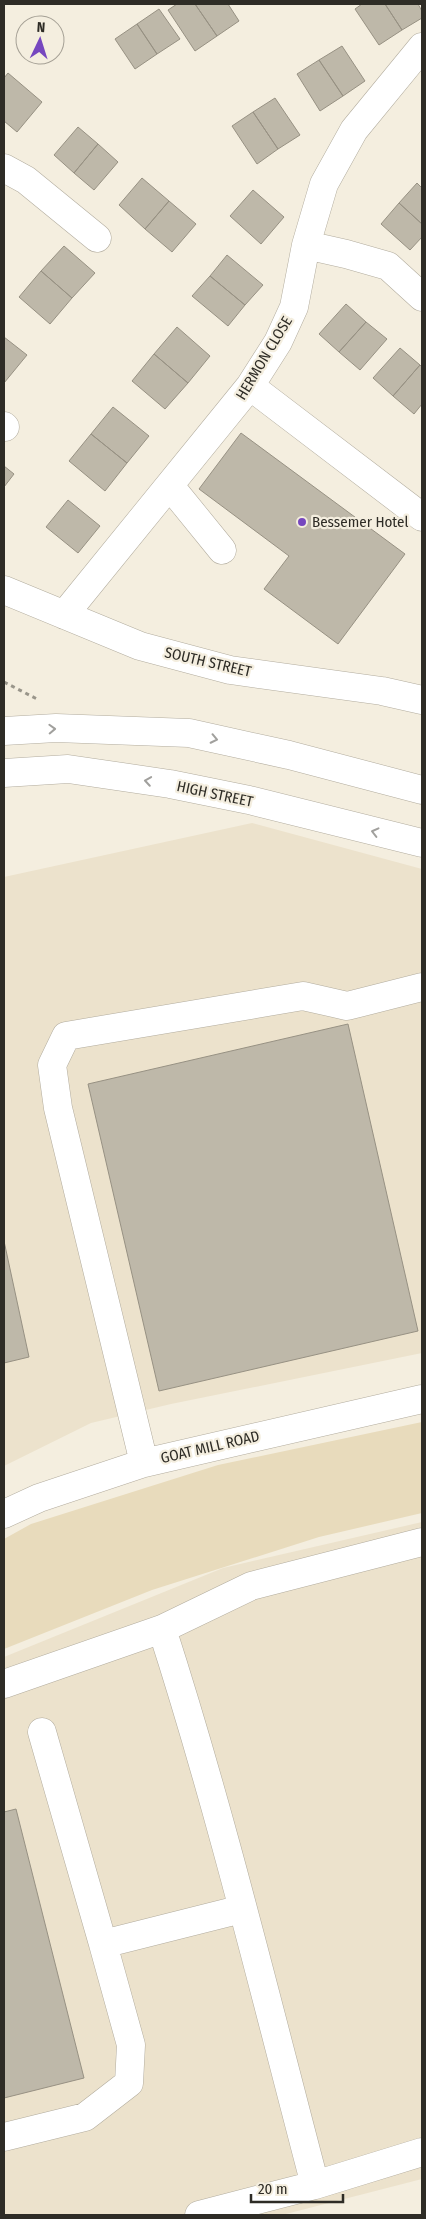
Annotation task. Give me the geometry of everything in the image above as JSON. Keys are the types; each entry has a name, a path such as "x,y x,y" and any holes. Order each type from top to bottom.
{"street":[{"name":"HERMON CLOSE","path":"64,615 250,386 278,342 294,307 306,245 324,184 354,130 422,47"},
{"path":"4,168 26,180 97,238"},
{"path":"306,245 388,266 422,296"},
{"path":"250,386 422,518"},
{"path":"170,486 222,550"},
{"name":"SOUTH STREET","path":"4,590 140,646 230,670 382,691 422,700"},
{"path":"4,732 56,728 189,734 289,755 422,790"},
{"name":"HIGH STREET","path":"4,773 68,769 170,784 249,800 422,843"},
{"path":"144,1463 58,1108 52,1065 66,1036 303,996 347,1006 422,987"},
{"name":"GOAT MILL ROAD","path":"4,1514 39,1498 144,1463 422,1399"},
{"path":"4,1684 162,1629 250,1586 422,1542"},
{"path":"162,1629 180,1686 242,1909 315,2185"},
{"path":"4,2137 85,2117 129,2083 131,2044 42,1732"},
{"path":"103,1944 242,1909"},
{"path":"199,2215 315,2185 422,2152"}],"shaded area":[{"path":"252,823 422,869 422,1353 171,1404 91,1423 4,1466 4,877"},
{"path":"422,1422 422,1513 319,1537 152,1590 4,1649 4,1539 31,1524 218,1465"},
{"path":"422,1522 422,2179 282,2215 4,2215 4,1657 223,1568"}],"building":[{"path":"177,4 195,4 217,36 195,51 168,10"},
{"path":"195,4 228,4 239,21 217,36"},
{"path":"362,4 385,4 402,30 379,45 355,9"},
{"path":"385,4 418,4 422,11 422,18 402,30"},
{"path":"159,9 180,39 157,54 137,24"},
{"path":"137,24 157,54 135,69 115,39"},
{"path":"342,46 365,81 343,96 319,60"},
{"path":"319,60 343,96 320,111 297,74"},
{"path":"8,73 42,102 17,132 4,121 4,78"},
{"path":"275,98 300,135 278,149 253,112"},
{"path":"253,112 278,149 257,164 232,126"},
{"path":"78,127 98,144 74,173 54,155"},
{"path":"98,144 118,162 94,190 74,173"},
{"path":"142,178 169,201 145,229 119,205"},
{"path":"417,183 422,188 422,224 399,203"},
{"path":"253,190 284,217 261,244 230,216"},
{"path":"169,201 196,224 172,252 145,229"},
{"path":"399,203 422,224 422,237 410,250 381,224"},
{"path":"64,246 95,273 72,298 41,271"},
{"path":"227,255 263,285 245,305 210,276"},
{"path":"41,271 72,298 50,324 19,297"},
{"path":"210,276 245,305 228,326 192,296"},
{"path":"346,304 366,322 339,352 319,334"},
{"path":"366,322 387,339 360,370 339,352"},
{"path":"177,327 210,356 188,383 154,354"},
{"path":"4,337 27,355 4,383"},
{"path":"400,348 420,365 393,396 373,378"},
{"path":"154,354 188,383 165,409 132,381"},
{"path":"420,365 422,367 422,404 414,414 393,396"},
{"path":"113,407 149,436 127,463 91,434"},
{"name":"Bessemer Hotel","path":"241,433 405,554 338,644 264,589 289,556 199,489"},
{"path":"91,434 127,463 105,491 69,461"},
{"path":"4,466 14,474 4,487"},
{"path":"68,500 100,526 78,553 46,527"},
{"path":"348,1024 418,1331 159,1391 88,1084"},
{"path":"4,1241 29,1357 4,1363"},
{"path":"16,1809 84,2078 4,2098 4,1812"}],"place":[{"name":"Bessemer Hotel","path":"302,522"}]}
